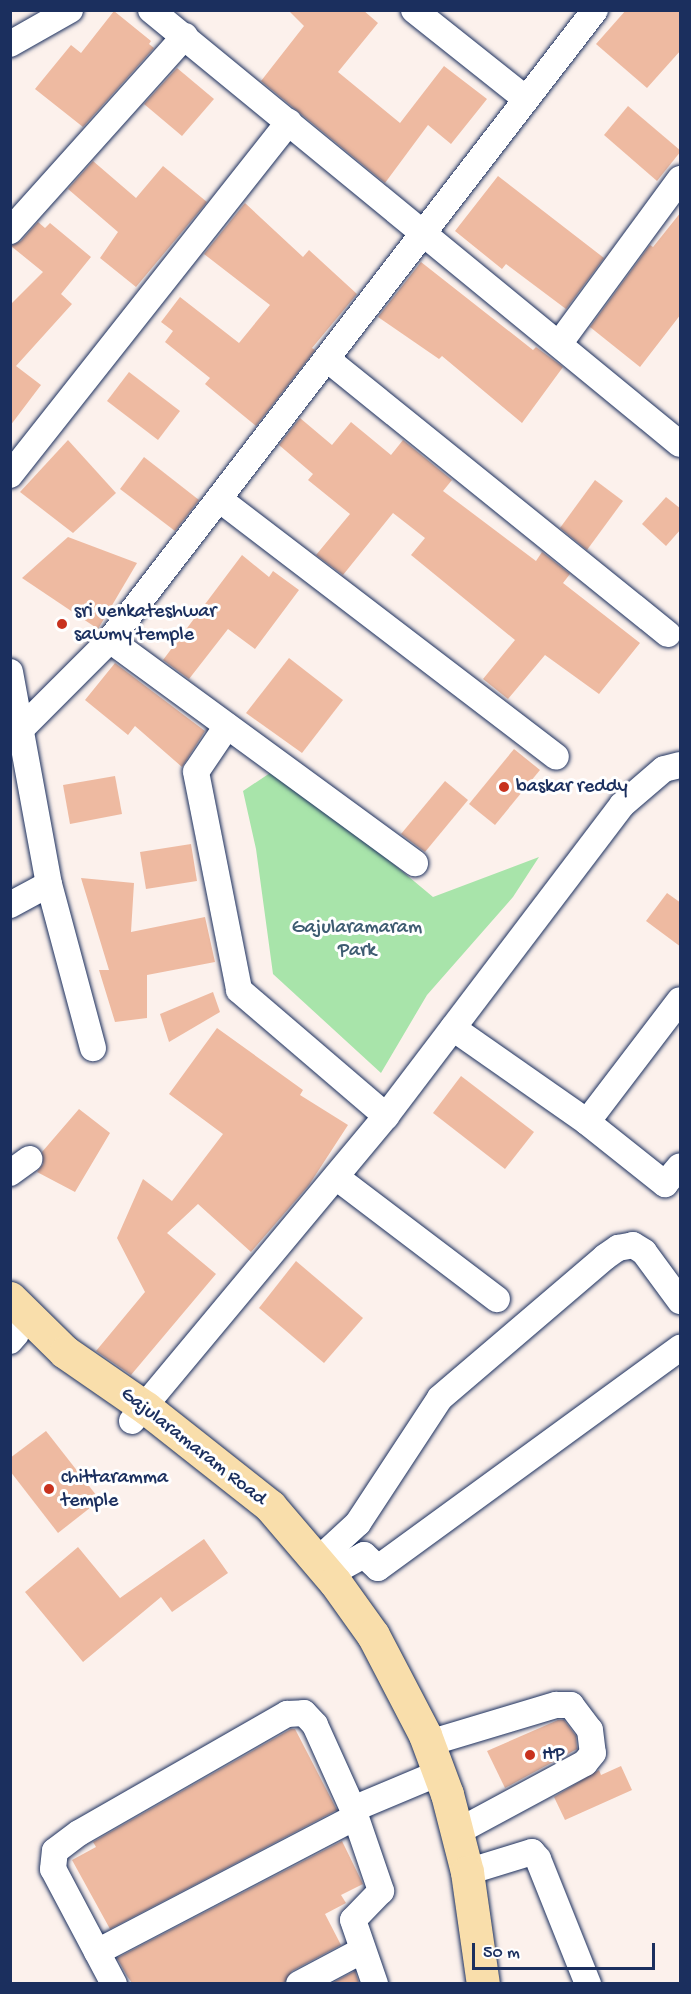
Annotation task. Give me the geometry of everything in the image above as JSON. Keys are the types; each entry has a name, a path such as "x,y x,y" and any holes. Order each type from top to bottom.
{"main road":[{"name":"Gajularamaram Road","path":"10,1299 65,1352 213,1478 256,1518 319,1594 412,1741 431,1764 452,1880 462,1983"},
{"name":"Gajularamaram Road","path":"12,1335 139,1414 270,1506 323,1568 373,1635 431,1764 457,1832 467,1872 483,1983"}],"street":[{"path":"10,44 70,10"},
{"path":"151,10 681,444"},
{"path":"414,10 526,99"},
{"path":"16,732 110,640 595,10"},
{"path":"10,231 185,36"},
{"path":"10,475 289,122"},
{"path":"560,344 681,179"},
{"path":"327,359 668,634"},
{"path":"219,499 556,757"},
{"path":"110,640 414,863"},
{"path":"10,672 16,732 49,884 93,1048"},
{"path":"228,726 196,772 239,990 386,1116"},
{"path":"139,1414 386,1116 622,805 664,769 681,765"},
{"path":"10,905 49,884"},
{"path":"587,1122 681,1000"},
{"path":"453,1028 587,1122 665,1184 681,1166"},
{"path":"336,1177 497,1299"},
{"path":"323,1568 351,1549 440,1398 605,1257 618,1248 633,1245 644,1252 681,1301"},
{"path":"351,1549 378,1568 681,1348"},
{"path":"97,1952 354,1813 431,1764 556,1705 572,1705 590,1730 593,1753 585,1763 457,1832"},
{"path":"114,1983 52,1869 55,1851 79,1833 287,1714 304,1713 315,1725 354,1813 381,1891 353,1920 375,1983"},
{"path":"467,1872 526,1851 532,1852 538,1859 588,1983"},
{"path":"299,1983 363,1950"}],"green space":[{"name":"Gajularamaram Park","path":"270,773 324,806 433,897 539,857 513,897 427,995 381,1073 273,974 256,849 243,791"}],"building":[{"path":"288,10 363,10 378,23 338,72 400,123 444,66 487,99 451,144 428,125 385,183 261,81 304,26"},
{"path":"626,10 681,10 681,50 647,88 596,44"},
{"path":"114,11 151,41 149,44 154,48 83,127 35,89 71,45 81,53"},
{"path":"177,68 214,99 182,136 144,104"},
{"path":"628,106 681,151 657,181 604,135"},
{"path":"93,161 136,198 163,166 207,202 136,287 100,258 118,232 68,189"},
{"path":"498,176 604,258 566,309 506,264 502,269 455,231"},
{"path":"245,203 303,257 309,250 357,294 312,348 315,350 256,426 205,384 210,378 165,342 173,331 161,322 180,297 239,343 270,305 204,254"},
{"path":"681,212 681,314 640,367 590,327 650,245 653,247"},
{"path":"38,222 45,228 50,223 91,257 61,294 72,304 16,366 41,385 10,426 10,305 43,272 11,246 21,241"},
{"path":"421,262 533,350 536,347 563,367 522,423 442,356 439,359 378,317"},
{"path":"129,372 180,411 158,440 107,401"},
{"path":"300,418 332,445 351,422 391,455 403,440 452,480 443,491 536,561 542,552 570,574 563,583 640,643 599,694 545,655 508,699 483,679 515,640 411,555 425,538 393,513 343,575 316,555 350,514 308,480 313,474 279,445"},
{"path":"68,440 116,493 73,533 20,492"},
{"path":"144,457 199,500 175,531 120,489"},
{"path":"595,480 623,501 587,550 560,528"},
{"path":"666,497 681,509 681,529 666,546 642,524"},
{"path":"68,537 137,563 98,629 22,578"},
{"path":"242,555 269,577 273,571 299,590 255,649 228,629 189,679 163,660"},
{"path":"289,658 343,700 302,753 246,713"},
{"path":"115,663 205,731 182,767 135,726 128,735 85,700"},
{"name":"baskar reddy","path":"514,749 540,770 495,825 469,804"},
{"path":"115,776 122,814 70,824 63,785"},
{"path":"445,781 468,800 425,852 401,834"},
{"path":"191,844 197,881 146,889 140,852"},
{"path":"81,878 134,883 131,932 205,917 215,962 147,975 147,1018 115,1022 99,970 109,970"},
{"path":"667,893 681,903 681,947 646,921"},
{"path":"213,992 220,1012 169,1042 160,1014"},
{"path":"217,1028 303,1090 300,1095 348,1125 309,1185 251,1252 198,1204 167,1233 216,1274 131,1375 96,1351 145,1292 117,1238 143,1179 172,1201 223,1134 169,1094"},
{"path":"461,1076 534,1132 505,1169 433,1113"},
{"path":"79,1109 110,1133 75,1192 37,1172 43,1164 42,1152"},
{"path":"296,1261 363,1318 324,1363 259,1308"},
{"path":"46,1431 100,1500 58,1533 10,1471 10,1458"},
{"path":"204,1539 228,1573 172,1612 161,1597 83,1662 25,1592 78,1547 120,1598"},
{"path":"558,1720 564,1720 576,1736 577,1749 505,1788 487,1751"},
{"path":"291,1729 295,1729 337,1810 110,1929 72,1860 96,1847 93,1842"},
{"path":"621,1766 632,1790 565,1820 554,1797 599,1770 601,1775"},
{"path":"342,1841 363,1884 341,1895 346,1903 325,1914 341,1945 292,1971 284,1983 132,1983 127,1976 117,1958"},
{"path":"355,1971 359,1983 332,1983"}],"place":[{"name":"sri venkateshwar sawmy temple","path":"62,624"},
{"name":"baskar reddy","path":"504,787"},
{"name":"chittaramma temple","path":"49,1489"},
{"name":"HP","path":"530,1755"}]}
